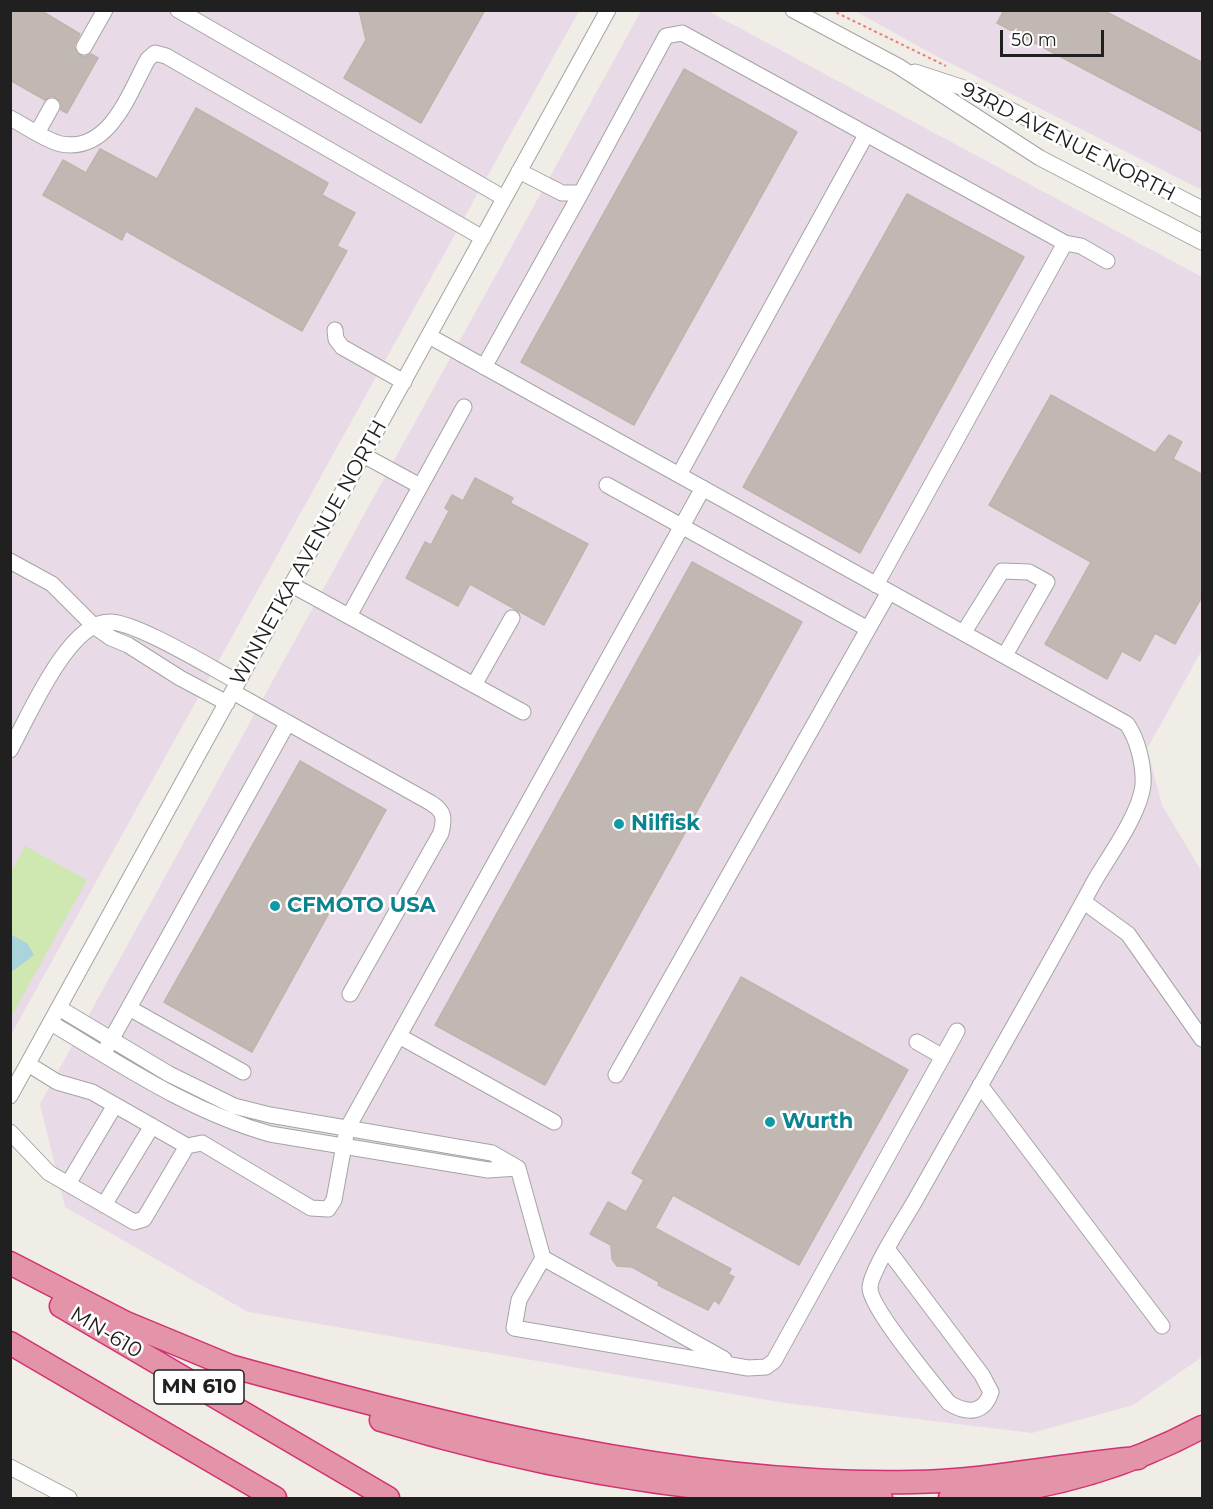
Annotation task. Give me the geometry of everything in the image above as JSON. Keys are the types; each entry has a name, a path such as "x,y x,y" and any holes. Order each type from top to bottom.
{"highway":[{"path":"10,1263 126,1323 230,1366 332,1404 417,1431 558,1464 715,1488 800,1496 882,1498"},
{"name":"MN-610","path":"10,1276 388,1498"},
{"name":"MN 610","path":"10,1343 275,1498"},
{"path":"230,1366 378,1406 544,1443 640,1461 766,1475 911,1482 951,1480 1138,1458"},
{"path":"70,1378 143,1432 245,1498"},
{"path":"950,1498 1020,1491 1059,1484 1138,1458 1203,1427"}],"street":[{"name":"WINNETKA AVENUE NORTH","path":"10,1096 608,10"},
{"name":"93RD AVENUE NORTH","path":"793,10 898,66 1040,158 1203,242"},
{"path":"186,12 504,198"},
{"path":"84,46 102,15"},
{"path":"484,367 666,36 682,33 1065,243 1081,246 1107,261"},
{"path":"10,118 59,143 77,145 93,140 109,128 155,53 166,56 483,238"},
{"name":"93RD AVENUE NORTH","path":"898,66 976,92 1203,209"},
{"path":"37,133 52,106"},
{"path":"680,475 866,135"},
{"path":"519,171 562,193 581,193"},
{"path":"616,1075 868,629 883,588 1065,243"},
{"path":"335,330 336,339 342,347 404,381"},
{"path":"429,336 1127,724 1134,735 1143,785 1137,806 871,1279 870,1291 878,1309 949,1404 959,1409 979,1410 987,1404 991,1392 982,1375 888,1250"},
{"path":"349,616 464,407"},
{"path":"363,455 420,486"},
{"path":"607,485 868,629"},
{"path":"28,1064 57,1082 92,1092 187,1146 202,1143 311,1208 328,1209 334,1200 347,1129 703,488"},
{"path":"10,561 52,584 94,626 170,671 232,693"},
{"path":"964,632 1002,571 1029,572 1047,582 1005,655"},
{"path":"292,585 524,712"},
{"path":"474,685 512,618"},
{"path":"10,750 61,658 81,635 94,626 107,622 123,624 180,652 232,693 440,808 445,819 441,832 350,994"},
{"path":"170,671 180,652"},
{"path":"103,1054 287,724"},
{"path":"1084,902 1128,934 1203,1039"},
{"path":"59,1008 196,1088 234,1106 270,1116 492,1153 518,1168 543,1258 734,1365"},
{"path":"129,1008 243,1072"},
{"path":"51,1023 212,1115 270,1134 488,1170 518,1168"},
{"path":"543,1258 519,1300 514,1328 734,1365 766,1366 774,1361 957,1031"},
{"path":"399,1036 554,1122"},
{"path":"917,1042 943,1057"},
{"path":"980,1085 1162,1326"},
{"path":"68,1184 115,1105"},
{"path":"104,1205 152,1126"},
{"path":"10,1132 41,1165 68,1184 134,1222 140,1222 187,1146"},
{"path":"10,1467 69,1498"}],"shaded area":[{"path":"11,11 579,11 11,1035"},
{"path":"641,11 708,11 1202,277 1202,650 1147,749 1162,805 1202,872 1202,1357 1133,1405 1032,1433 785,1403 248,1312 65,1207 40,1104"},
{"path":"855,11 1202,11 1202,190 938,57"}],"green space":[{"path":"25,846 87,880 11,1017 11,872"}],"water":[{"path":"10,934 27,943 34,955 13,971 11,970"}],"building":[{"path":"10,10 40,10 80,34 74,46 79,55 85,57 91,54 98,58 67,113 61,110 61,102 57,98 51,96 45,100 10,80"},
{"path":"359,10 485,10 421,123 344,78 366,40"},
{"path":"1004,10 1103,10 1203,63 1203,132 997,23"},
{"path":"684,69 797,132 634,425 521,362"},
{"path":"196,108 328,183 322,195 355,213 337,246 347,251 302,331 126,231 122,240 43,195 63,160 86,173 100,149 157,179"},
{"path":"907,194 1024,257 860,553 743,487"},
{"path":"1051,395 1155,453 1169,435 1182,442 1173,459 1203,475 1203,595 1175,644 1155,633 1140,661 1122,651 1107,679 1045,644 1091,562 989,505"},
{"path":"475,478 513,498 510,503 588,544 544,625 470,584 458,606 406,578 425,542 431,545 449,511 445,508 452,495 463,501"},
{"name":"Nilfisk","path":"692,562 802,622 545,1085 435,1025"},
{"name":"CFMOTO USA","path":"300,761 386,810 252,1052 164,1002"},
{"name":"Wurth","path":"741,977 908,1070 799,1265 673,1195 655,1228 731,1269 728,1274 734,1277 719,1304 714,1300 708,1310 658,1285 659,1282 632,1267 617,1266 612,1259 611,1245 590,1234 608,1202 626,1212 644,1180 632,1173"}],"place":[{"name":"Nilfisk","path":"619,824"},
{"name":"CFMOTO USA","path":"275,906"},
{"name":"Wurth","path":"770,1122"}]}
